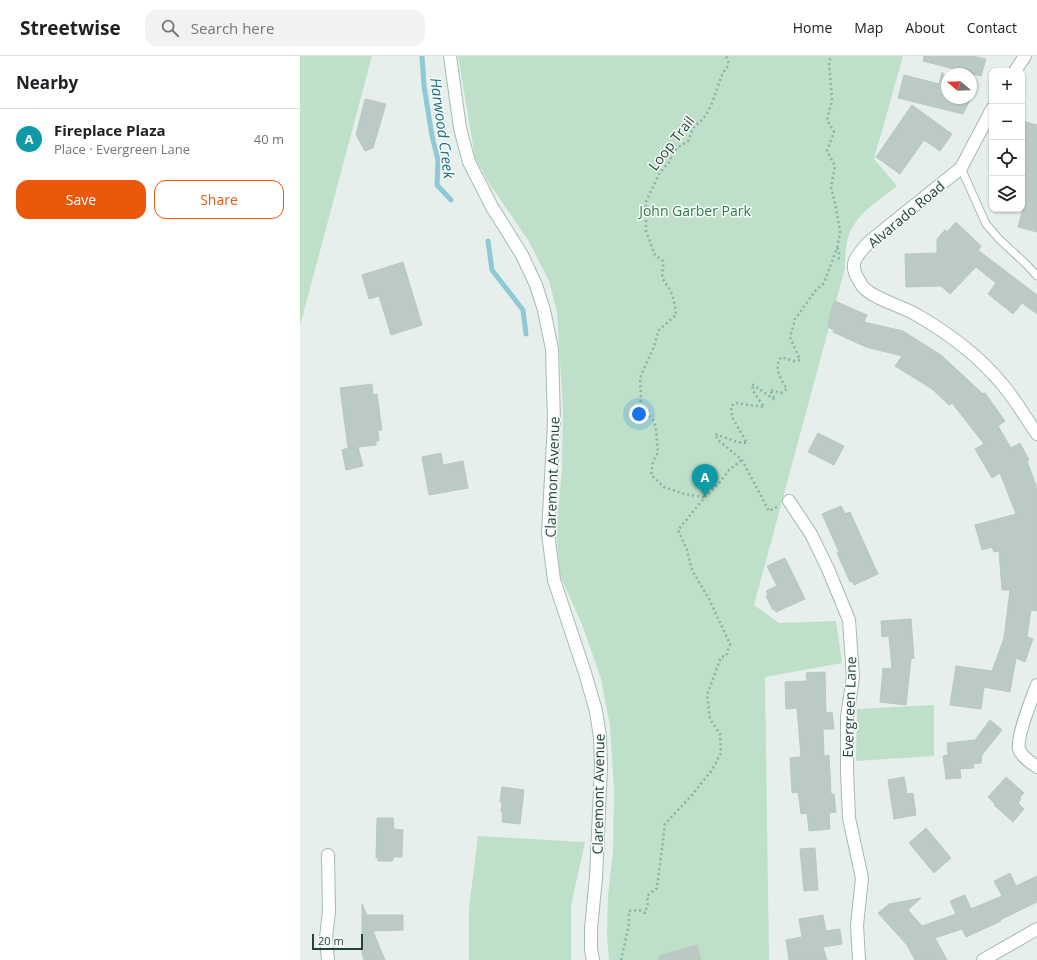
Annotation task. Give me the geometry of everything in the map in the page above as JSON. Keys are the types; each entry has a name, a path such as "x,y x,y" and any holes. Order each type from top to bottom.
{"street":[{"name":"Claremont Avenue","path":"450,56 460,128 469,162 492,207 522,255 536,285 544,310 552,349 554,422 548,533 554,580 585,673 596,711 600,736 601,767 596,870 591,929 591,950 593,960"},
{"path":"1017,68 1026,56"},
{"name":"Alvarado Road","path":"989,115 961,168 869,242 854,262 854,271 863,287 877,296 916,314 951,337 984,365 1002,384 1037,434"},
{"name":"Evergreen Lane","path":"789,501 815,541 828,569 848,620 853,677 847,717 847,770 849,818 862,878 858,925 859,960"},
{"path":"1037,685 1019,737 1019,749 1027,760 1037,767"},
{"path":"328,855 329,911 326,938 328,960"},
{"path":"983,960 1037,929"}],"lane":[{"path":"961,168 986,224 999,239 1037,276"}],"path":[{"name":"Loop Trail","path":"705,497 684,494 664,487 651,475 653,462 658,452 656,445 657,436 652,419 640,409 640,379 653,349 659,330 676,315 670,291 663,280 663,261 655,255 646,231 646,202 658,174 669,162 677,148 688,141 694,126 701,122 710,109 722,73 728,67 726,56"},
{"path":"789,501 769,511 742,460 718,440 715,434 737,442 747,443 732,418 731,406 736,403 764,407 753,391 752,384 775,400 770,390 781,393 787,390 779,377 778,361 781,357 800,360 790,338 794,319 816,290 824,283 837,248 840,232 831,187 835,166 827,151 834,132 827,120 832,100 829,63 831,56"},
{"path":"621,960 629,924 629,911 639,910 645,913 648,903 647,896 657,888 665,824 708,775 721,753 720,734 710,719 707,695 721,656 726,656 730,644 709,598 692,570 687,550 678,530 729,470 742,460"}],"green space":[{"path":"300,56 372,56 300,326"},
{"name":"John Garber Park","path":"458,56 903,56 874,159 897,186 865,211 852,228 848,239 845,268 754,605 779,623 836,621 842,663 765,677 769,960 609,960 607,934 608,896 613,852 614,789 610,726 601,679 583,627 560,575 556,530 562,470 563,408 557,312 549,281 528,240 487,180 475,157"},
{"path":"934,705 934,756 856,761 857,709"},
{"path":"478,836 585,842 571,906 571,960 469,960 469,908"}],"building":[{"path":"924,56 973,56 986,59 981,76 977,75 977,68 950,68 923,61"},
{"path":"904,75 939,84 941,76 941,104 968,104 963,114 898,98"},
{"path":"365,99 386,104 373,148 365,151 356,135"},
{"path":"912,105 952,134 940,151 924,140 900,174 876,157"},
{"path":"1025,122 1037,125 1037,232 1018,227 1022,212 1025,212"},
{"path":"956,222 981,246 978,250 1037,295 1037,314 1022,303 1013,314 988,294 996,283 976,267 950,294 941,286 906,287 905,254 937,253 937,239 945,230 947,232"},
{"path":"403,262 422,325 391,335 379,296 369,299 362,275"},
{"path":"835,301 867,315 864,322 903,331 941,355 983,394 985,393 1005,421 998,426 1011,448 1020,443 1029,460 1027,461 1037,488 1037,611 1031,610 1027,637 1033,639 1025,662 1016,658 1010,692 984,687 981,709 950,705 956,666 992,671 1004,638 1010,590 1002,590 999,551 994,552 992,547 982,550 975,525 1016,514 1000,473 992,478 975,449 984,444 952,403 949,405 932,389 895,366 902,356 866,347 833,332 834,330 828,327"},
{"path":"372,384 373,395 377,394 382,430 378,430 379,441 376,441 376,445 358,447 363,466 346,470 342,450 348,448 340,388"},
{"path":"818,433 844,446 834,465 808,452"},
{"path":"441,453 443,465 463,461 468,488 429,495 422,457"},
{"path":"841,506 845,514 850,512 878,574 854,585 852,581 850,582 837,553 839,552 822,514"},
{"path":"785,558 805,599 776,612 775,609 773,610 766,596 768,595 766,591 777,586 767,566"},
{"path":"911,619 914,658 911,659 906,705 880,702 883,668 892,669 889,636 882,637 881,621"},
{"path":"825,672 826,713 832,712 834,729 823,729 824,756 829,755 831,794 834,794 836,812 829,813 830,829 809,831 807,813 801,814 798,792 792,793 790,758 801,757 797,708 786,709 785,682 807,681 806,673"},
{"path":"990,720 1002,730 982,755 981,763 973,764 974,768 960,769 961,778 946,779 943,756 948,755 947,743 975,740"},
{"path":"904,777 907,794 913,793 916,815 894,819 888,780"},
{"path":"1006,777 1024,793 1020,797 1021,799 1018,803 1024,809 1013,822 994,805 995,804 988,797"},
{"path":"502,787 524,790 520,824 502,822 502,802 500,802"},
{"path":"377,818 393,818 394,829 403,830 402,857 394,857 392,861 378,861 378,858 376,858"},
{"path":"926,828 951,858 934,873 909,843"},
{"path":"815,848 818,890 804,891 800,849"},
{"path":"1010,873 1016,886 1037,876 1037,902 966,937 962,929 935,938 947,960 915,960 907,945 878,913 889,904 921,898 908,910 922,926 956,914 950,901 965,895 971,909 1002,896 994,881"},
{"path":"362,904 367,915 403,915 403,930 373,931 385,960 364,960 362,953"},
{"path":"823,915 826,931 840,929 842,944 823,947 827,960 789,960 786,940 802,937 799,919"},
{"path":"697,945 701,960 659,960 659,956"}],"waterway":[{"name":"Harwood Creek","path":"422,56 424,86 432,136 438,160 437,185 451,200"},
{"name":"Harwood Creek","path":"488,241 492,270 523,310 526,334"}],"place":[{"name":"Fireplace Plaza","path":"705,497"}]}
